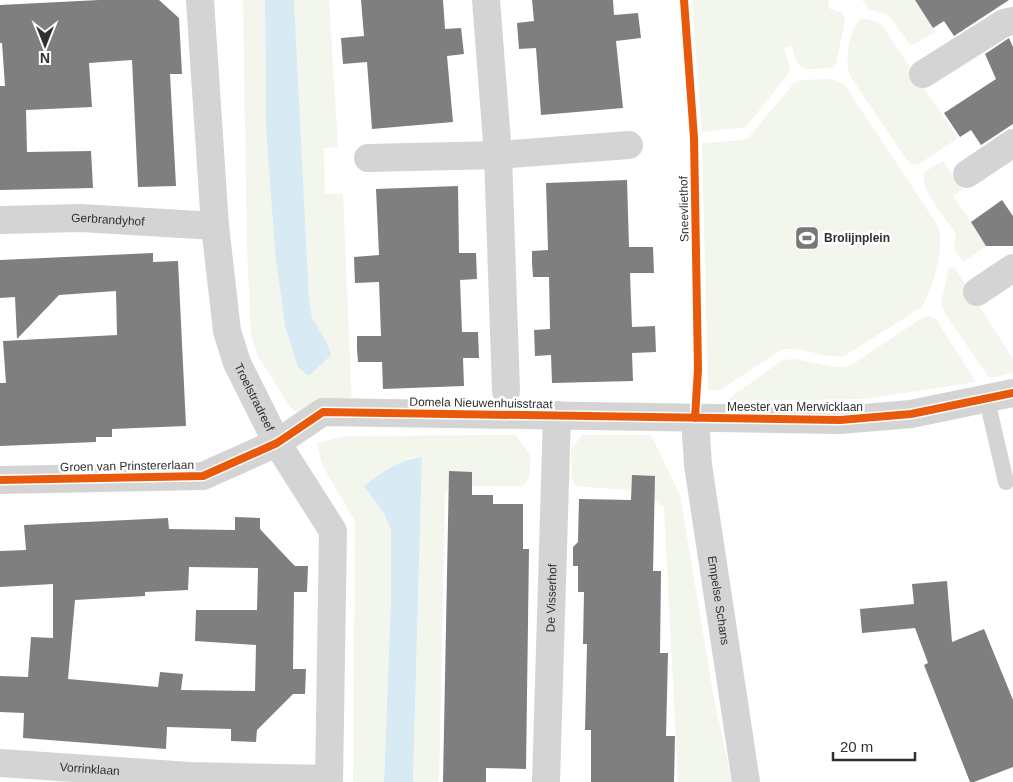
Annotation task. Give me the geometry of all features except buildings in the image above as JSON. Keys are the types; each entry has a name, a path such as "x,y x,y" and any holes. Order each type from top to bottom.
{"street":[{"name":"Troelstradreef","path":"200,0 215,226 227,330 237,363 277,442 333,531 329,780"},
{"path":"486,0 498,155 506,391"},
{"path":"923,74 1004,23 1013,20"},
{"path":"967,174 1013,143"},
{"path":"368,158 498,155 630,145"},
{"name":"Gerbrandyhof","path":"0,220 81,218 215,226"},
{"path":"976,292 1013,268"},
{"name":"Meester van Merwicklaan","path":"695,418 840,420 911,414 1000,397"},
{"name":"Domela Nieuwenhuisstraat","path":"277,442 323,412 695,418"},
{"name":"De Visserhof","path":"546,782 557,416"},
{"name":"Empelse Schans","path":"695,418 698,466 746,782"},
{"name":"Groen van Prinstererlaan","path":"0,480 203,476 277,442"},
{"name":"Vorrinklaan","path":"0,763 190,776 329,780"}],"lane":[{"path":"1000,397 1006,482"}],"shaded area":[{"path":"243,0 265,0 266,128 275,252 285,326 326,341 311,318 309,299 294,0 329,0 338,147 324,148 325,194 343,194 352,407 299,415 291,408 258,357 251,334 247,249"},
{"path":"265,0 294,0 309,299 312,318 326,341 331,355 308,375 298,367 285,326 275,252 266,128"},
{"path":"692,0 829,0 828,8 843,13 845,21 836,64 832,68 805,69 796,62 792,46 784,48 790,69 788,74 746,127 702,132"},
{"path":"862,0 917,0 935,32 911,46 888,15 869,9"},
{"path":"860,19 868,19 881,24 958,138 919,164 912,165 906,159 850,76 847,62 850,38"},
{"path":"832,79 845,85 938,226 940,235 939,256 930,289 922,307 844,356 829,356 783,349 720,390 708,390 702,143 743,140 749,137 794,83 801,80"},
{"path":"943,161 962,189 953,196 988,245 963,262 954,248 956,234 930,196 924,179 924,172"},
{"path":"949,267 955,268 1013,359 1013,373 989,378 945,313 941,303"},
{"path":"930,316 936,319 976,382 865,399 726,401 782,360 796,359 835,367 850,366 922,318"},
{"path":"515,435 531,455 529,478 523,486 450,486 445,493 439,782 413,782 422,457 411,458 364,486 384,513 391,530 391,597 384,782 353,782 355,521 322,465 317,443 345,436"},
{"path":"582,435 651,435 680,495 714,699 732,782 678,782 664,507 638,491 576,486 572,480 571,449"},
{"path":"422,457 413,782 384,782 391,597 391,530 384,513 364,486 391,467"}],"cycle path":[{"name":"Sneevliethof","path":"684,0 694,138 698,369 695,418"},
{"path":"0,480 203,476 277,443 323,412 840,420 911,414 1013,393"}],"place":[{"name":"Brolijnplein","path":"807,238"}]}
